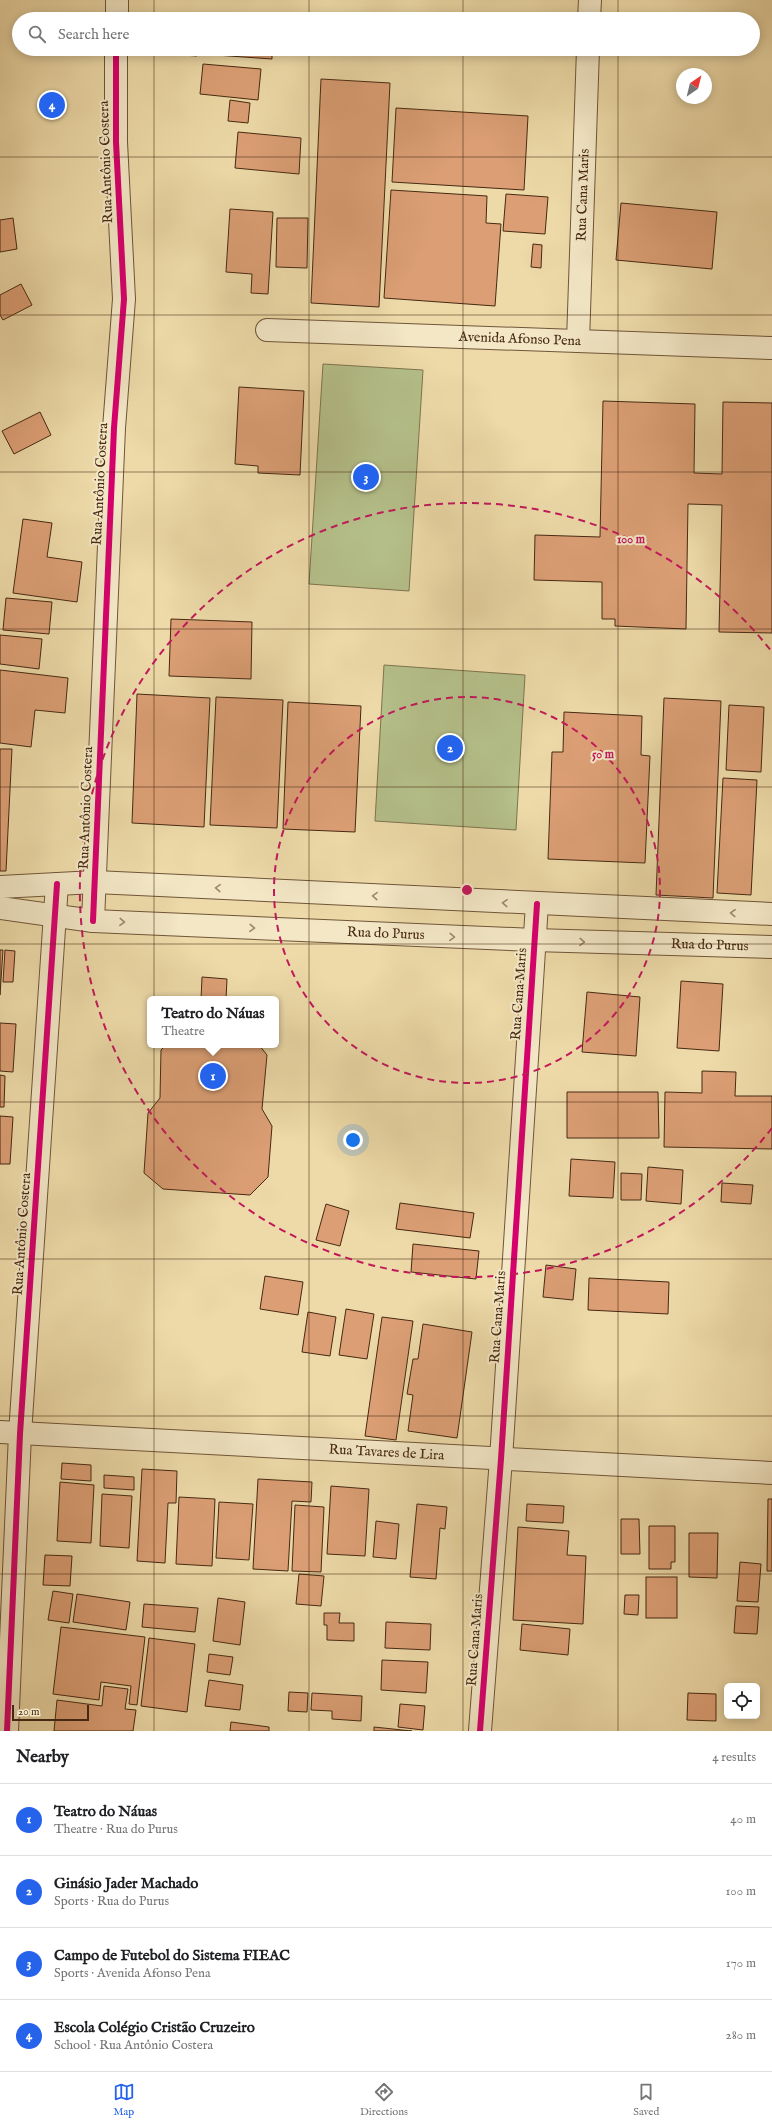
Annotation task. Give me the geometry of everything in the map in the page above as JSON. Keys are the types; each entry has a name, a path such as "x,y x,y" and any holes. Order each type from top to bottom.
{"street":[{"path":"117,0 117,12"},
{"path":"589,12 590,0"},
{"name":"Rua Antônio Costera","path":"93,921 114,428 124,299 116,142 116,56"},
{"name":"Rua Cana Maris","path":"578,341 588,56"},
{"name":"Avenida Afonso Pena","path":"267,330 772,348"},
{"path":"0,886 95,882 772,914"},
{"name":"Rua Antônio Costera","path":"7,1731 10,1433 55,915 56,884"},
{"name":"Rua Cana Maris","path":"480,1731 501,1459 537,904"},
{"name":"Rua do Purus","path":"0,908 93,921 534,940 772,947"},
{"name":"Rua Tavares de Lira","path":"10,1433 772,1472"}],"green space":[{"path":"323,364 423,370 409,591 309,584"},
{"path":"384,665 525,675 516,830 375,821"}],"building":[{"path":"229,56 272,56 272,59"},
{"path":"203,64 261,69 258,100 200,94"},
{"path":"321,79 390,83 379,307 311,303"},
{"path":"230,100 250,103 248,123 228,121"},
{"path":"396,108 528,116 524,190 392,182"},
{"path":"238,132 301,138 299,174 235,168"},
{"path":"391,190 487,196 486,223 501,224 495,306 384,298"},
{"path":"506,194 548,197 545,234 503,231"},
{"path":"621,203 717,212 712,269 616,260"},
{"path":"230,209 273,212 268,294 251,293 252,274 226,272"},
{"path":"13,218 17,249 0,252 0,220"},
{"path":"277,218 308,218 307,268 276,267"},
{"path":"533,244 542,245 541,268 531,267"},
{"path":"21,284 32,305 3,320 0,315 0,295"},
{"path":"239,387 304,391 300,475 258,473 258,466 235,464"},
{"path":"603,401 695,404 694,473 722,474 723,402 772,403 772,633 719,632 722,505 688,504 686,629 615,626 615,619 602,619 602,582 534,580 535,535 600,537"},
{"path":"40,412 51,435 14,454 2,431"},
{"path":"23,519 52,523 47,557 82,562 77,602 13,593"},
{"path":"6,598 52,602 49,634 3,630"},
{"path":"171,619 252,622 251,679 169,676"},
{"path":"0,635 42,639 39,669 0,664"},
{"path":"0,670 68,678 65,713 35,710 31,747 0,743"},
{"path":"137,694 210,698 204,827 132,823"},
{"path":"216,697 283,700 277,828 210,825"},
{"path":"664,698 721,701 713,898 656,895"},
{"path":"288,702 361,706 355,832 283,829"},
{"path":"729,705 764,707 761,772 726,770"},
{"path":"564,712 642,716 641,755 650,756 645,863 548,859 552,752 563,752"},
{"path":"0,749 12,749 6,871 0,871"},
{"path":"723,778 757,780 751,895 717,893"},
{"path":"0,950 3,950 0,995"},
{"path":"5,950 15,951 13,982 3,982"},
{"path":"202,977 227,979 226,996 201,996"},
{"path":"681,981 723,984 719,1051 677,1048"},
{"path":"587,992 640,997 636,1056 582,1052"},
{"path":"0,1023 16,1024 13,1072 0,1071"},
{"path":"163,1048 261,1048 267,1055 262,1109 272,1126 268,1177 250,1195 163,1189 144,1173 148,1113 160,1098 161,1050"},
{"path":"702,1071 736,1072 735,1096 772,1096 772,1149 664,1147 665,1092 702,1093"},
{"path":"0,1075 5,1076 4,1107 0,1107"},
{"path":"567,1092 658,1092 659,1138 567,1138"},
{"path":"0,1116 13,1117 10,1164 0,1164"},
{"path":"571,1159 615,1162 613,1198 569,1196"},
{"path":"648,1167 683,1170 681,1204 646,1201"},
{"path":"621,1173 642,1174 641,1200 621,1200"},
{"path":"722,1183 753,1185 751,1204 721,1202"},
{"path":"400,1203 474,1213 470,1238 396,1229"},
{"path":"326,1204 349,1211 340,1246 316,1240"},
{"path":"413,1244 479,1251 476,1279 411,1272"},
{"path":"546,1265 576,1269 573,1300 543,1297"},
{"path":"265,1276 303,1282 298,1315 260,1309"},
{"path":"589,1278 669,1282 668,1314 588,1310"},
{"path":"346,1309 374,1314 367,1359 339,1355"},
{"path":"308,1312 336,1317 330,1356 302,1352"},
{"path":"382,1317 413,1321 396,1440 365,1436"},
{"path":"423,1324 472,1332 457,1438 408,1431 413,1395 407,1394 413,1359 418,1359"},
{"path":"62,1463 91,1465 91,1481 61,1479"},
{"path":"142,1469 177,1471 176,1503 168,1503 165,1563 137,1561"},
{"path":"104,1475 134,1477 134,1490 104,1488"},
{"path":"258,1479 312,1482 311,1502 292,1501 288,1571 253,1569"},
{"path":"60,1482 94,1485 91,1543 57,1541"},
{"path":"331,1486 369,1489 365,1556 327,1554"},
{"path":"102,1494 132,1496 129,1548 100,1546"},
{"path":"179,1497 215,1499 212,1566 176,1564"},
{"path":"768,1499 772,1499 772,1571 767,1571"},
{"path":"219,1502 253,1504 249,1560 216,1558"},
{"path":"417,1504 447,1507 445,1529 440,1528 436,1579 410,1577"},
{"path":"527,1504 564,1506 563,1523 526,1521"},
{"path":"295,1505 324,1507 321,1572 292,1571"},
{"path":"621,1519 639,1519 640,1554 621,1554"},
{"path":"376,1521 399,1524 396,1559 373,1557"},
{"path":"649,1526 675,1526 675,1562 671,1562 671,1569 649,1569"},
{"path":"518,1527 569,1531 567,1555 586,1556 583,1624 513,1620"},
{"path":"689,1533 718,1533 717,1578 689,1577"},
{"path":"45,1555 72,1556 70,1586 43,1585"},
{"path":"740,1562 761,1564 758,1602 737,1601"},
{"path":"299,1574 324,1576 321,1606 296,1604"},
{"path":"646,1577 677,1577 677,1618 646,1618"},
{"path":"53,1591 73,1594 69,1623 48,1620"},
{"path":"77,1594 130,1602 126,1630 73,1622"},
{"path":"625,1595 639,1595 638,1615 624,1614"},
{"path":"218,1598 245,1602 240,1645 213,1641"},
{"path":"144,1604 198,1608 195,1632 142,1627"},
{"path":"736,1606 759,1607 757,1634 734,1633"},
{"path":"324,1613 340,1613 339,1623 354,1623 354,1641 327,1640 327,1625 324,1625"},
{"path":"386,1622 431,1624 430,1650 385,1648"},
{"path":"522,1624 570,1629 568,1655 520,1650"},
{"path":"61,1627 145,1637 137,1705 129,1704 131,1686 101,1682 99,1700 53,1694"},
{"path":"149,1638 195,1644 187,1712 141,1706"},
{"path":"209,1654 233,1657 230,1675 207,1672"},
{"path":"382,1660 428,1662 426,1693 381,1690"},
{"path":"209,1680 243,1685 240,1710 205,1706"},
{"path":"104,1686 128,1689 125,1709 136,1710 133,1731 54,1731 57,1700 102,1706"},
{"path":"289,1692 308,1693 307,1712 288,1711"},
{"path":"312,1693 362,1696 361,1721 332,1719 332,1711 311,1710"},
{"path":"688,1693 716,1694 716,1721 687,1720"},
{"path":"400,1704 425,1706 423,1730 398,1727"},
{"path":"231,1722 269,1727 269,1731 230,1731"},
{"path":"374,1727 412,1731 374,1731"}],"cycle path":[{"path":"93,921 114,428 124,299 116,142 116,56"},
{"path":"7,1731 20,1434 57,884"},
{"path":"480,1731 501,1459 537,904"}],"place":[{"name":"Escola Colégio Cristão Cruzeiro","path":"52,105"},
{"name":"Campo de Futebol do Sistema FIEAC","path":"366,477"},
{"name":"Ginásio Jader Machado","path":"450,748"},
{"name":"Teatro do Náuas","path":"213,1076"}]}
